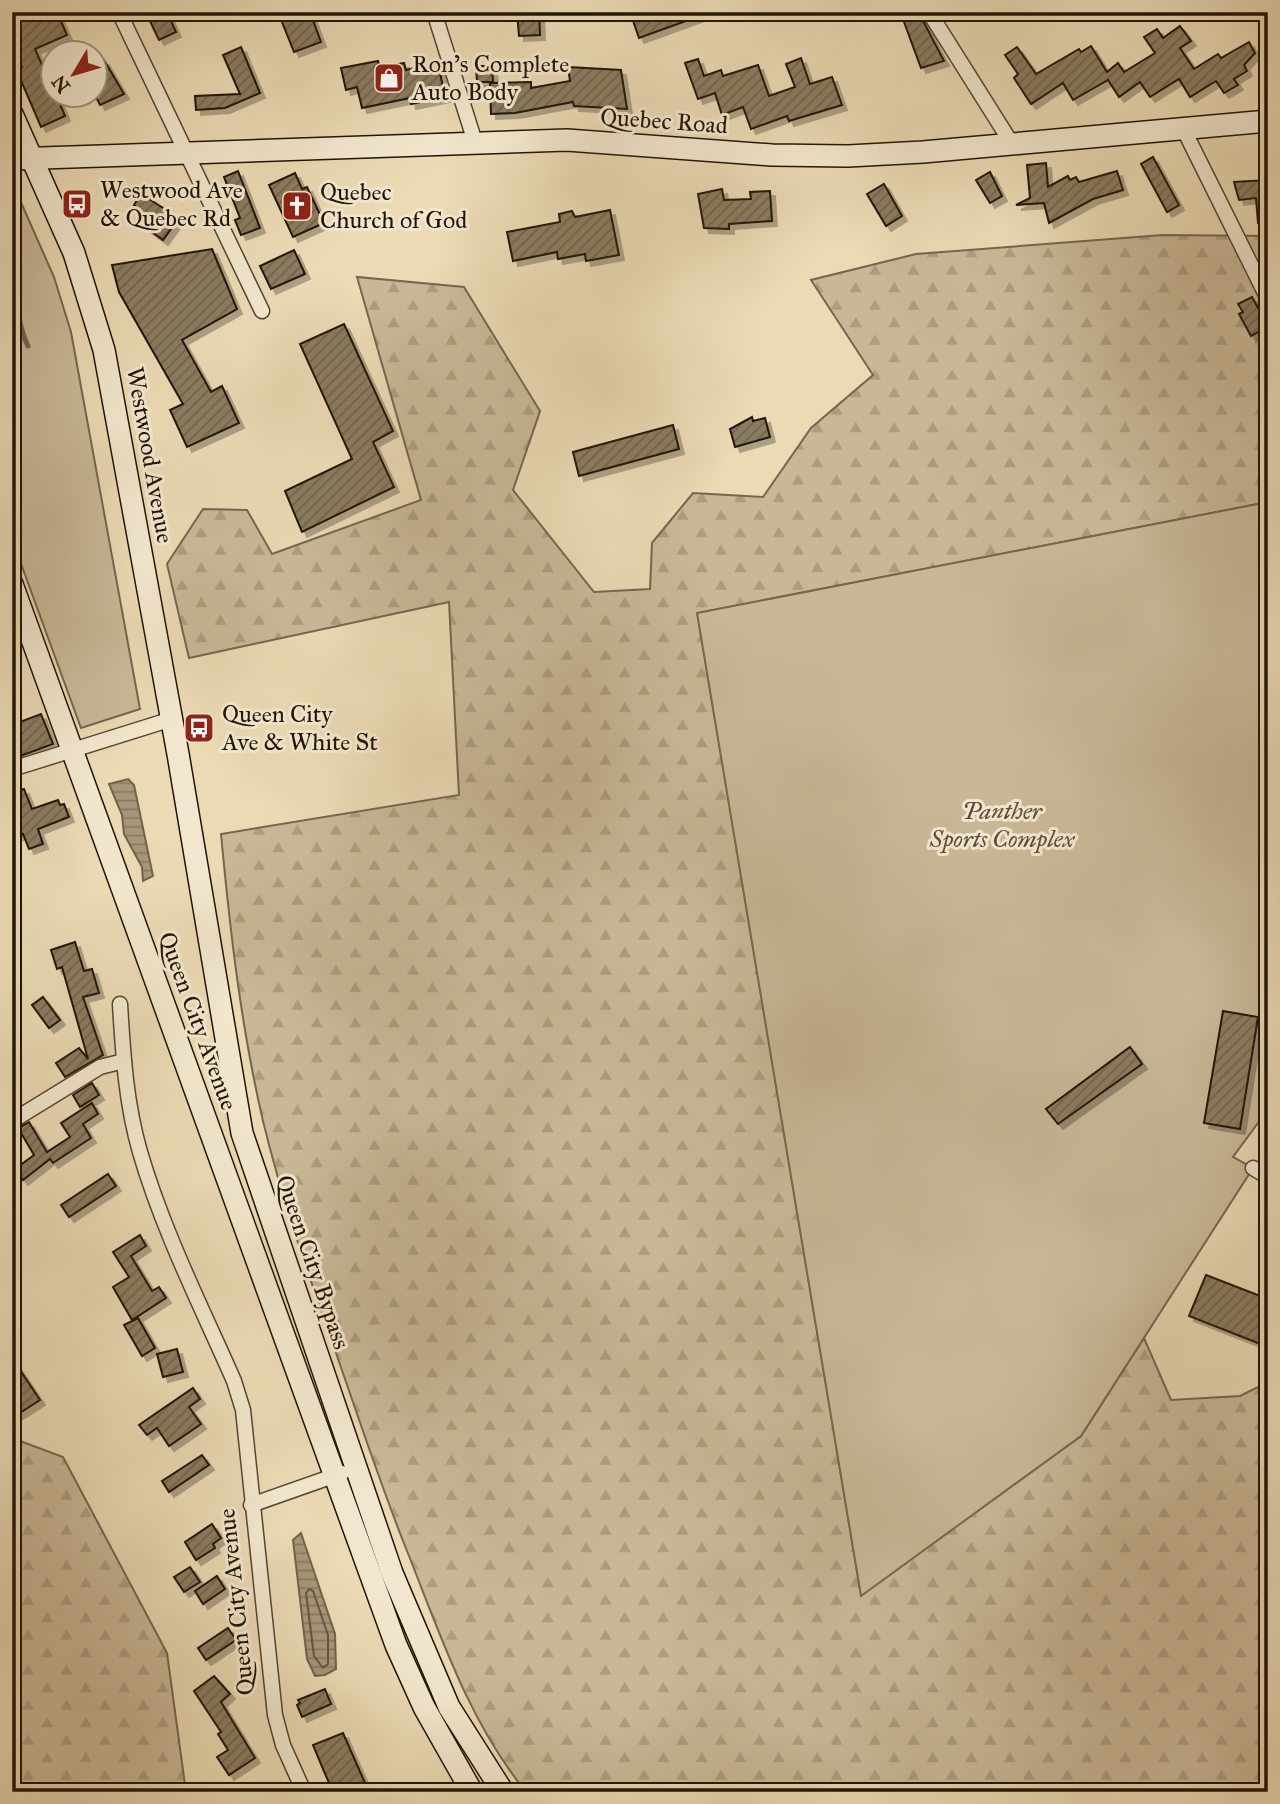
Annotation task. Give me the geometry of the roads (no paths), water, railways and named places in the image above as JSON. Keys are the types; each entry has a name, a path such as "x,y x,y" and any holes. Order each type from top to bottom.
{"main road":[{"name":"Westwood Avenue","path":"12,114 23,158 74,253 104,350 172,719"},
{"name":"Quebec Road","path":"23,158 567,140 760,154 835,156 923,152 1182,126 1268,121"},
{"name":"Queen City Avenue","path":"14,597 73,748 334,1476"},
{"name":"Queen City Bypass","path":"172,719 242,1133 392,1573 449,1707 503,1792"},
{"path":"334,1476 396,1645 424,1707 472,1792"}],"street":[{"path":"119,12 262,311"},
{"path":"434,12 475,142"},
{"path":"929,12 1012,144"},
{"path":"1182,126 1268,299"},
{"path":"12,769 172,719"},
{"name":"Queen City Avenue","path":"120,1004 130,1106 153,1194 234,1381 247,1441 251,1505 275,1715 283,1745 304,1792"},
{"path":"12,1121 100,1067 124,1061"},
{"path":"1252,1168 1268,1177"},
{"path":"251,1505 355,1468"}],"water":[{"path":"128,779 134,785 153,876 143,881 142,867 124,834 122,815 109,784"},
{"path":"301,1533 335,1634 336,1669 325,1675 315,1676 307,1659 293,1540"}],"waterway":[{"path":"12,296 28,346"}],"place":[{"name":"Ron’s Complete Auto Body","path":"389,78"},
{"name":"Westwood Ave & Quebec Rd","path":"77,204"},
{"name":"Quebec Church of God","path":"297,206"},
{"name":"Queen City Ave & White St","path":"199,728"}],"park label":[{"name":"Panther Sports Complex","path":"1002,825"}]}
